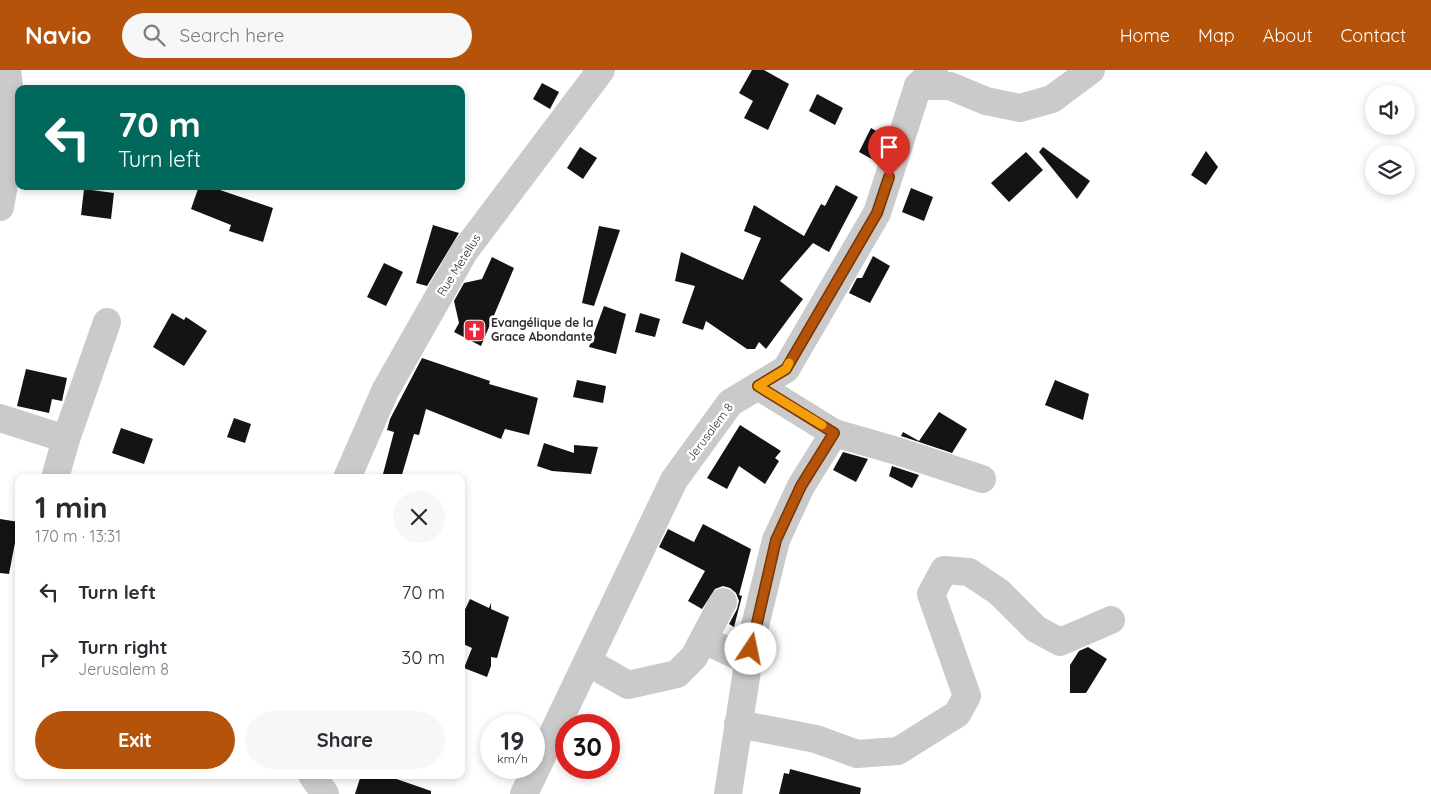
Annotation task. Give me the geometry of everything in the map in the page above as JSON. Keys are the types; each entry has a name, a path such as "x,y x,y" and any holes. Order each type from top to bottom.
{"street":[{"path":"0,207 14,128 7,70"},
{"name":"Rue Metellus","path":"349,474 385,390 464,252 601,70"},
{"path":"926,78 986,101 1020,108 1052,99 1092,70"},
{"name":"Jerusalem 8","path":"524,794 674,480 730,403 786,369 877,213 926,78"},
{"path":"56,474 66,439 107,322"},
{"path":"758,386 834,433 897,451 982,479"},
{"path":"0,418 66,439"},
{"path":"728,794 749,660 776,540 801,486 834,433"},
{"path":"738,724 816,739 857,754 898,752 957,714 967,696 931,594 944,570 969,572 999,592 1036,629 1060,642 1111,620"},
{"path":"588,662 628,685 677,674 694,657 723,602"},
{"path":"704,640 749,660"},
{"path":"315,779 325,794"}],"building":[{"path":"752,70 764,70 789,84 768,130 744,118 753,101 739,93"},
{"path":"542,83 559,92 550,109 533,99"},
{"path":"817,94 843,108 835,125 809,111"},
{"path":"871,128 885,136 877,162 859,152"},
{"path":"580,147 597,158 583,179 567,168"},
{"path":"1043,147 1090,181 1077,199 1039,152"},
{"path":"1206,151 1218,167 1206,185 1191,175"},
{"path":"1026,152 1043,170 1009,202 991,183"},
{"path":"836,185 858,197 829,252 813,243 780,281 803,299 766,349 759,342 755,349 747,349 706,321 703,330 682,323 695,286 675,281 681,252 743,280 761,238 744,231 754,205 804,236 821,204 825,206"},
{"path":"911,188 933,197 924,221 902,212"},
{"path":"84,190 114,193 111,219 81,215"},
{"path":"198,190 220,190 273,208 263,242 229,231 231,225 191,209"},
{"path":"433,225 459,233 427,286 416,283"},
{"path":"599,226 620,230 594,306 582,303"},
{"path":"873,256 890,266 870,303 849,293 857,278 862,278"},
{"path":"492,257 514,268 481,346 454,332 459,323 454,301 464,283 482,279"},
{"path":"384,263 403,272 386,306 367,297"},
{"path":"604,306 626,314 616,354 589,347"},
{"path":"172,313 184,320 186,317 207,331 184,366 153,347"},
{"path":"640,313 660,319 655,337 635,332"},
{"path":"422,358 490,381 489,384 538,398 529,435 505,429 501,439 426,409 419,435 414,434 402,474 383,474 394,432 387,430 390,419"},
{"path":"26,369 67,378 62,401 52,399 49,413 17,406"},
{"path":"577,380 606,386 603,403 573,397"},
{"path":"1055,380 1089,394 1083,420 1045,405"},
{"path":"939,412 967,429 952,453 901,436 903,432 919,441"},
{"path":"234,418 251,424 245,443 227,437"},
{"path":"740,425 781,451 775,458 779,461 765,484 739,466 727,489 707,478"},
{"path":"121,428 153,439 144,464 112,453"},
{"path":"544,443 574,453 574,445 598,447 591,474 552,471 537,466"},
{"path":"843,452 868,459 856,482 833,470"},
{"path":"892,466 919,475 912,488 889,476"},
{"path":"0,519 15,521 15,543 9,574 0,573"},
{"path":"703,524 751,549 739,595 742,596 734,627 729,624 739,601 736,593 730,588 723,586 715,589 702,609 688,601 705,571 659,547 668,529 694,542"},
{"path":"470,599 489,608 491,603 491,609 509,617 497,658 491,657 491,666 487,677 465,668 472,648 465,645 465,610"},
{"path":"1088,647 1107,659 1086,693 1070,693 1070,665 1079,651"},
{"path":"790,769 861,788 860,794 779,794 784,773 789,774"},
{"path":"360,779 396,779 431,791 431,794 355,794"}],"slow traffic":[{"path":"789,363 786,369 758,386 822,425"}],"place":[{"name":"Evangélique de la Grace Abondante","path":"475,330"}],"route":[{"path":"751,649 776,540 801,486 834,433 758,386 786,369 877,213 889,177"}]}
